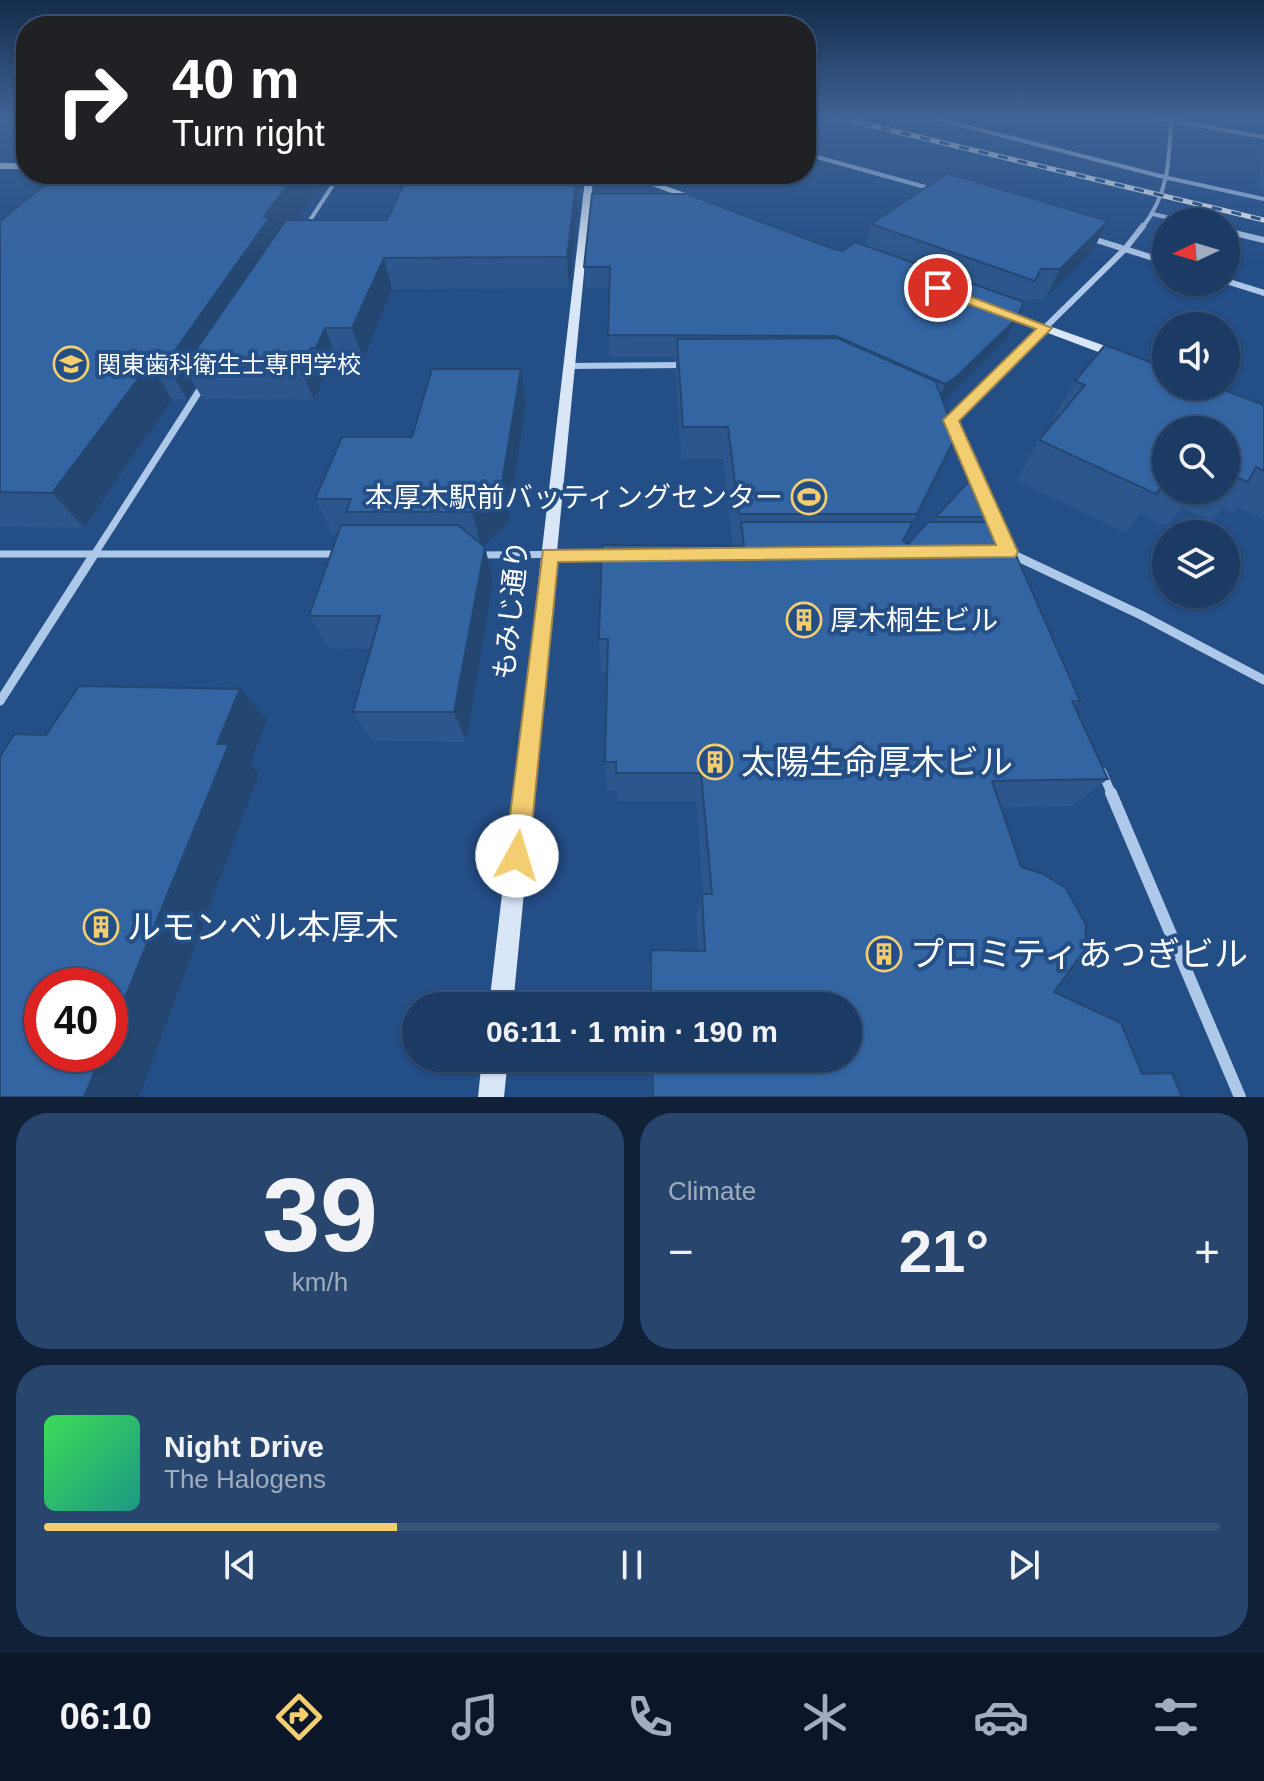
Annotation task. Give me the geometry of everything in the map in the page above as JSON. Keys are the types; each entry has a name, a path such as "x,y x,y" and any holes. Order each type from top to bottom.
{"street":[{"path":"846,165 948,194"},
{"path":"1118,165 1264,199"},
{"path":"1156,208 1168,178 1169,165"},
{"path":"298,239 334,184"},
{"name":"もみじ通り","path":"502,992 589,184"},
{"path":"655,184 723,208"},
{"path":"951,420 1125,249 1152,215"},
{"path":"1240,234 1264,240"},
{"path":"1080,235 1152,258"},
{"path":"1240,285 1264,293"},
{"path":"981,304 1127,359"},
{"path":"569,366 692,365"},
{"path":"0,701 213,370"},
{"path":"937,414 951,420 1015,567"},
{"path":"993,552 1008,552 1141,615 1264,680"},
{"path":"0,554 345,554"},
{"path":"471,554 613,554"},
{"path":"1100,767 1240,1097"},
{"path":"491,1097 494,1072"}],"building":[{"path":"947,173 1108,221 1060,269 1041,269 1035,281 871,224"},
{"path":"46,184 289,184 264,217 270,217 166,363 150,363 52,493 0,492 0,221"},
{"path":"404,184 576,184 567,257 384,258 352,328 325,328 316,348 311,348 300,368 184,367 286,220 387,220"},
{"path":"592,194 687,194 831,248 842,251 855,242 1024,302 1016,319 945,384 836,336 608,335 610,267 584,267"},
{"path":"837,338 935,381 956,436 917,514 739,514 728,427 683,427 677,339"},
{"path":"1105,345 1152,363 1152,400 1240,400 1240,396 1264,405 1264,471 1256,467 1248,482 1240,479 1240,416 1152,416 1152,492 1039,440 1085,385 1075,381"},
{"path":"432,369 521,369 501,488 472,512 346,512 351,499 315,499 342,437 412,437"},
{"path":"969,481 984,517 936,517"},
{"path":"741,522 913,522 903,541 908,544 928,522 995,522 1003,541 1012,546 1080,701 1072,701 1108,779 992,781 1021,867 1043,874 1066,888 1086,925 1085,949 1054,992 1121,1023 1142,1074 1172,1073 1182,1097 653,1097 652,1072 862,1072 862,992 651,992 651,950 705,951 702,894 712,894 701,773 616,773 616,762 605,762 608,639 599,639 602,545 744,546"},
{"path":"341,525 458,525 485,547 454,712 353,712 380,616 309,616"},
{"name":"ルモンベル本厚木","path":"79,686 240,689 217,744 229,744 128,990 128,968 24,968 24,1072 94,1072 84,1097 0,1097 0,757 14,734 46,735"}],"railway":[{"path":"1036,165 1264,220"}],"place":[{"name":"関東歯科衛生士専門学校","path":"71,364"},
{"name":"本厚木駅前バッティングセンター","path":"809,497"},
{"name":"厚木桐生ビル","path":"804,620"},
{"name":"太陽生命厚木ビル","path":"715,762"},
{"name":"ルモンベル本厚木","path":"101,927"},
{"name":"プロミティあつぎビル","path":"884,954"}],"route":[{"path":"517,856 549,555 1008,552 951,420 1045,328 938,288"}]}
